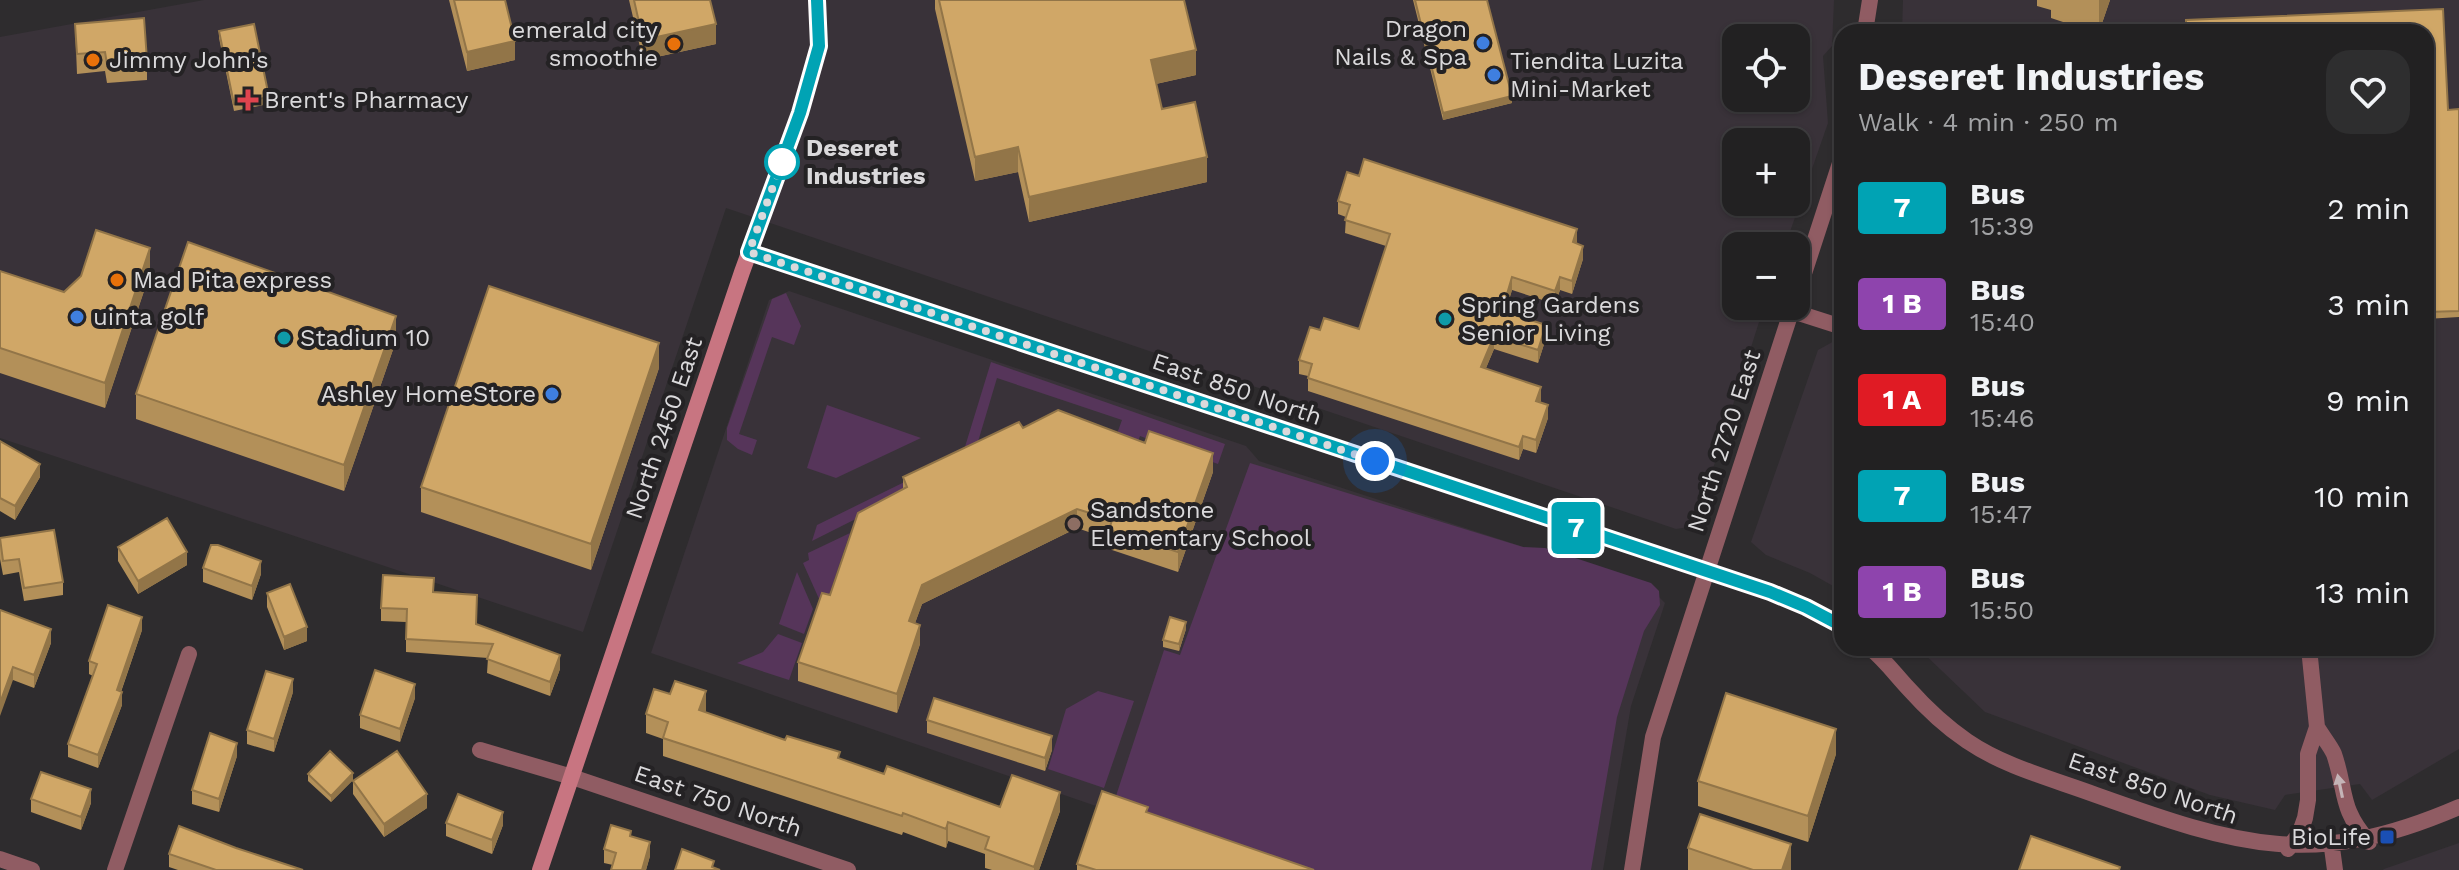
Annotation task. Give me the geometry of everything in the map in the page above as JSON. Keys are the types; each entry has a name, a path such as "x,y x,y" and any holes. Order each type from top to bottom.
{"street":[{"name":"North 2450 East","path":"540,870 749,252 800,113 819,46 817,0"},
{"path":"1866,24 1870,0"},
{"name":"North 2720 East","path":"1810,256 1834,182"},
{"name":"East 850 North","path":"749,252 1707,572 1806,607 1834,622"},
{"path":"1810,312 1834,323"},
{"name":"North 2720 East","path":"1632,870 1653,737 1789,320"},
{"path":"115,870 189,654"},
{"name":"East 850 North","path":"1878,656 1935,716 1967,741 2005,762 2215,837 2256,846 2332,848 2369,842 2424,824 2459,807"},
{"path":"2288,849 2305,818 2308,754 2317,727 2310,656"},
{"path":"2317,727 2333,753 2347,810 2369,842"},
{"name":"East 750 North","path":"480,750 572,777 848,870"},
{"path":"2332,848 2335,870"},
{"path":"0,859 32,870"}],"shaded area":[{"path":"204,0 1834,0 1832,46 1823,56 1828,123 1810,174 1810,128 1722,128 1722,216 1795,216 1790,232 1722,232 1722,320 1760,320 1695,526 1676,529 726,208 583,632 0,438 0,37"},
{"path":"1903,0 2459,0 2459,749 2372,800 2360,784 2285,795 2275,810 2210,795 1985,712 1926,656 2434,656 2434,24 1902,24"},
{"name":"Sandstone Elementary School","path":"789,291 1246,446 1259,461 1650,588 1665,603 1631,706 1603,870 1282,870 651,653 769,300"},
{"path":"786,293 801,326 794,345 772,337 739,434 757,440 752,455 727,440 727,428 772,299"},
{"path":"1834,341 1834,586 1766,555 1751,542 1818,350"},
{"path":"991,362 1225,444 1218,464 1140,436 1135,450 1114,442 1122,420 997,378 977,445 964,450"},
{"path":"827,405 921,438 836,478 807,468"},
{"path":"1250,463 1523,547 1545,548 1651,583 1659,591 1660,605 1644,631 1617,717 1591,870 1300,870 1112,808 1164,650 1180,655"},
{"path":"941,464 947,473 812,541 817,525"},
{"path":"850,533 824,610 803,563 809,560 808,553"},
{"path":"797,572 813,609 804,634 779,624"},
{"path":"778,634 802,643 789,680 737,663 763,652"},
{"path":"1098,691 1134,701 1104,788 1048,769 1066,709"},
{"path":"2459,843 2459,870 2383,870 2384,869"}],"building":[{"path":"454,0 505,0 515,41 467,52"},
{"path":"634,0 710,0 716,24 643,40"},
{"name":"Deseret Industries","path":"939,0 1184,0 1196,50 1151,60 1162,109 1195,102 1207,157 1029,197 1018,147 975,157"},
{"path":"1415,0 1487,0 1512,96 1443,113"},
{"path":"2443,9 2448,110 2459,109 2459,311 2434,312 2434,24 2186,24 2186,20"},
{"path":"144,18 147,60 107,64 105,52 77,54 75,24"},
{"path":"254,24 269,97 234,104 219,31"},
{"name":"Spring Gardens Senior Living","path":"1364,159 1577,229 1573,242 1583,246 1572,281 1560,277 1555,291 1512,277 1502,311 1546,325 1538,350 1494,336 1481,367 1541,387 1536,401 1548,405 1536,440 1523,436 1519,447 1308,378 1312,364 1299,360 1310,327 1320,330 1324,318 1359,329 1390,234 1345,220 1350,205 1338,201 1347,172 1359,176"},
{"path":"96,230 150,248 105,383 0,348 0,271 64,292 81,276"},
{"path":"188,242 396,316 344,465 136,394"},
{"path":"489,286 659,343 591,544 421,487"},
{"path":"1058,410 1145,443 1149,431 1213,453 1178,552 1109,530 1112,520 1077,509 922,585 909,621 920,625 897,694 798,662 822,593 830,595 858,513 907,487 903,477 1019,422 1023,428"},
{"path":"0,441 40,464 15,506 0,498"},
{"path":"167,518 187,552 138,581 118,547"},
{"path":"54,530 63,582 24,588 19,559 3,561 0,538"},
{"path":"211,545 261,561 252,586 203,568"},
{"path":"383,575 434,578 433,592 477,595 476,624 560,655 550,682 487,659 493,644 406,639 407,609 381,608"},
{"path":"290,584 307,627 284,637 267,593"},
{"path":"108,605 142,617 117,690 122,692 98,755 68,744 97,664 89,661"},
{"path":"0,610 51,629 34,675 13,667 0,703"},
{"path":"1170,617 1186,622 1179,644 1163,640"},
{"path":"375,670 415,684 400,729 360,715"},
{"path":"266,671 293,679 274,739 247,730"},
{"path":"675,681 706,691 699,710 785,740 787,736 840,752 838,758 884,774 887,766 1000,807 1012,775 1060,792 1034,867 985,849 989,837 948,822 946,829 663,738 668,722 646,714 654,689 670,694"},
{"path":"1726,693 1836,729 1808,816 1698,781"},
{"path":"934,698 1052,736 1045,758 927,720"},
{"path":"210,733 237,743 219,799 192,790"},
{"path":"330,751 353,773 331,796 308,774"},
{"path":"397,751 427,794 384,824 353,781"},
{"path":"41,772 91,789 81,817 31,799"},
{"path":"1102,791 1148,807 1146,812 1314,870 1096,870 1077,864"},
{"path":"458,794 503,812 492,840 446,823"},
{"path":"1700,814 1791,844 1782,870 1753,870 1688,848"},
{"path":"611,825 631,831 630,836 650,842 642,870 611,870 616,853 604,849"},
{"path":"179,826 303,870 216,870 169,854"},
{"path":"2031,836 2120,867 2119,870 2019,870"},
{"path":"682,849 714,861 712,867 720,870 675,870"}],"bus line":[{"name":"7","path":"817,0 819,46 800,113 749,252 1770,592 1834,622"}],"place":[{"name":"Dragon Nails & Spa","path":"1483,43"},
{"name":"emerald city smoothie","path":"674,44"},
{"name":"Jimmy John's","path":"93,60"},
{"name":"Tiendita Luzita Mini-Market","path":"1494,75"},
{"name":"Brent's Pharmacy","path":"248,100"},
{"name":"Deseret Industries","path":"782,162"},
{"name":"Mad Pita express","path":"117,280"},
{"name":"uinta golf","path":"77,317"},
{"name":"Spring Gardens Senior Living","path":"1445,319"},
{"name":"Stadium 10","path":"284,338"},
{"name":"Ashley HomeStore","path":"552,394"},
{"name":"Sandstone Elementary School","path":"1074,524"},
{"name":"BioLife","path":"2387,837"}],"route":[{"path":"782,162 749,252 1375,461"}]}
